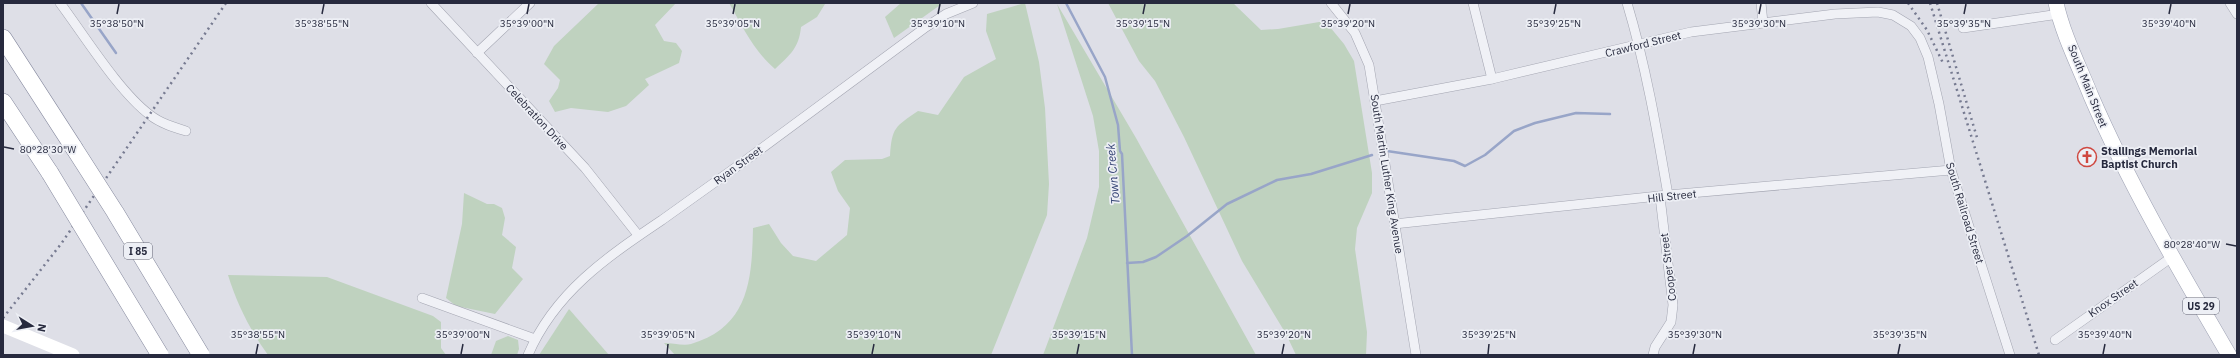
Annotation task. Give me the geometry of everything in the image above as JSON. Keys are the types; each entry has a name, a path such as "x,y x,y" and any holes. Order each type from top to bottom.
{"highway":[{"name":"I 85","path":"3,38 74,148 200,355"},
{"path":"3,102 50,172 160,355"}],"main road":[{"name":"South Main Street","path":"2058,8 2108,134 2172,257 2229,355"},
{"path":"3,326 73,355"}],"street":[{"path":"60,3 122,86 139,106 162,122 186,132"},
{"name":"Celebration Drive","path":"431,3 585,168 638,235"},
{"path":"477,53 530,3"},
{"name":"Ryan Street","path":"528,355 535,339 553,309 567,293 638,235 790,128 926,27 946,14 973,3"},
{"name":"South Martin Luther King Avenue","path":"1331,3 1361,42 1369,65 1416,355"},
{"path":"1472,3 1492,79"},
{"name":"Cooper Street","path":"1627,3 1640,45 1654,115 1664,196 1673,305 1671,322 1654,347 1653,355"},
{"path":"1761,3 1763,23"},
{"path":"2230,3 2237,14"},
{"path":"1963,28 2058,8"},
{"name":"Crawford Street","path":"1375,101 1492,79 1691,32 1835,14 1878,12 1893,15 1911,26"},
{"name":"South Railroad Street","path":"1911,26 1920,38 1928,57 1939,104 1951,170 2010,355"},
{"name":"Hill Street","path":"1394,224 1664,196 1951,170"},
{"name":"Knox Street","path":"2055,340 2172,257"},
{"path":"422,298 535,339"}],"green space":[{"path":"599,3 676,3 655,25 664,41 676,43 682,51 679,63 645,79 649,85 626,106 608,112 571,108 555,112 549,101 558,88 560,80 544,64 554,46"},
{"path":"729,3 825,4 817,17 801,27 796,46 793,51 775,69 754,46"},
{"path":"901,3 943,3 894,38 885,17"},
{"path":"1025,3 1039,62 1045,108 1049,184 1047,215 991,355 675,355 664,343 681,345 691,344 710,336 725,326 736,313 743,299 748,283 751,265 753,228 769,224 781,243 793,256 816,261 847,235 850,208 838,191 831,172 845,160 882,159 890,156 894,133 904,121 918,111 938,115 964,77 996,59 986,31 987,14"},
{"path":"1108,3 1233,3 1261,30 1278,29 1325,21 1344,44 1354,61 1372,173 1372,193 1357,228 1355,249 1367,332 1366,355 1296,355 1286,334 1242,261 1184,137 1155,81 1139,61"},
{"path":"1057,4 1136,138 1256,355 1043,355 1087,238 1099,187 1099,151 1093,116"},
{"path":"464,193 487,204 494,204 502,208 505,218 502,235 516,247 512,268 523,279 495,314 456,306 446,298 462,224"},
{"path":"228,275 327,277 433,316 441,322 441,348 446,355 268,355 255,336 245,316"},
{"path":"569,309 609,355 539,355"},
{"path":"508,336 518,340 519,349 517,355 491,355 496,341"}],"waterway":[{"path":"81,3 116,53"},
{"name":"Town Creek","path":"1066,3 1105,77 1118,125 1120,151 1122,154 1132,355"},
{"path":"1387,151 1454,161 1465,166 1485,155 1514,131 1535,123 1576,113 1610,114"},
{"path":"1127,263 1143,262 1156,257 1187,236 1227,204 1277,180 1311,174 1372,155"}],"railway":[{"path":"3,318 61,244 226,3"},
{"path":"1908,3 1927,30 1943,63"},
{"path":"1930,3 2039,355"},
{"path":"1937,3 1978,141"}],"place":[{"name":"Stallings Memorial Baptist Church","path":"2087,157"}]}
